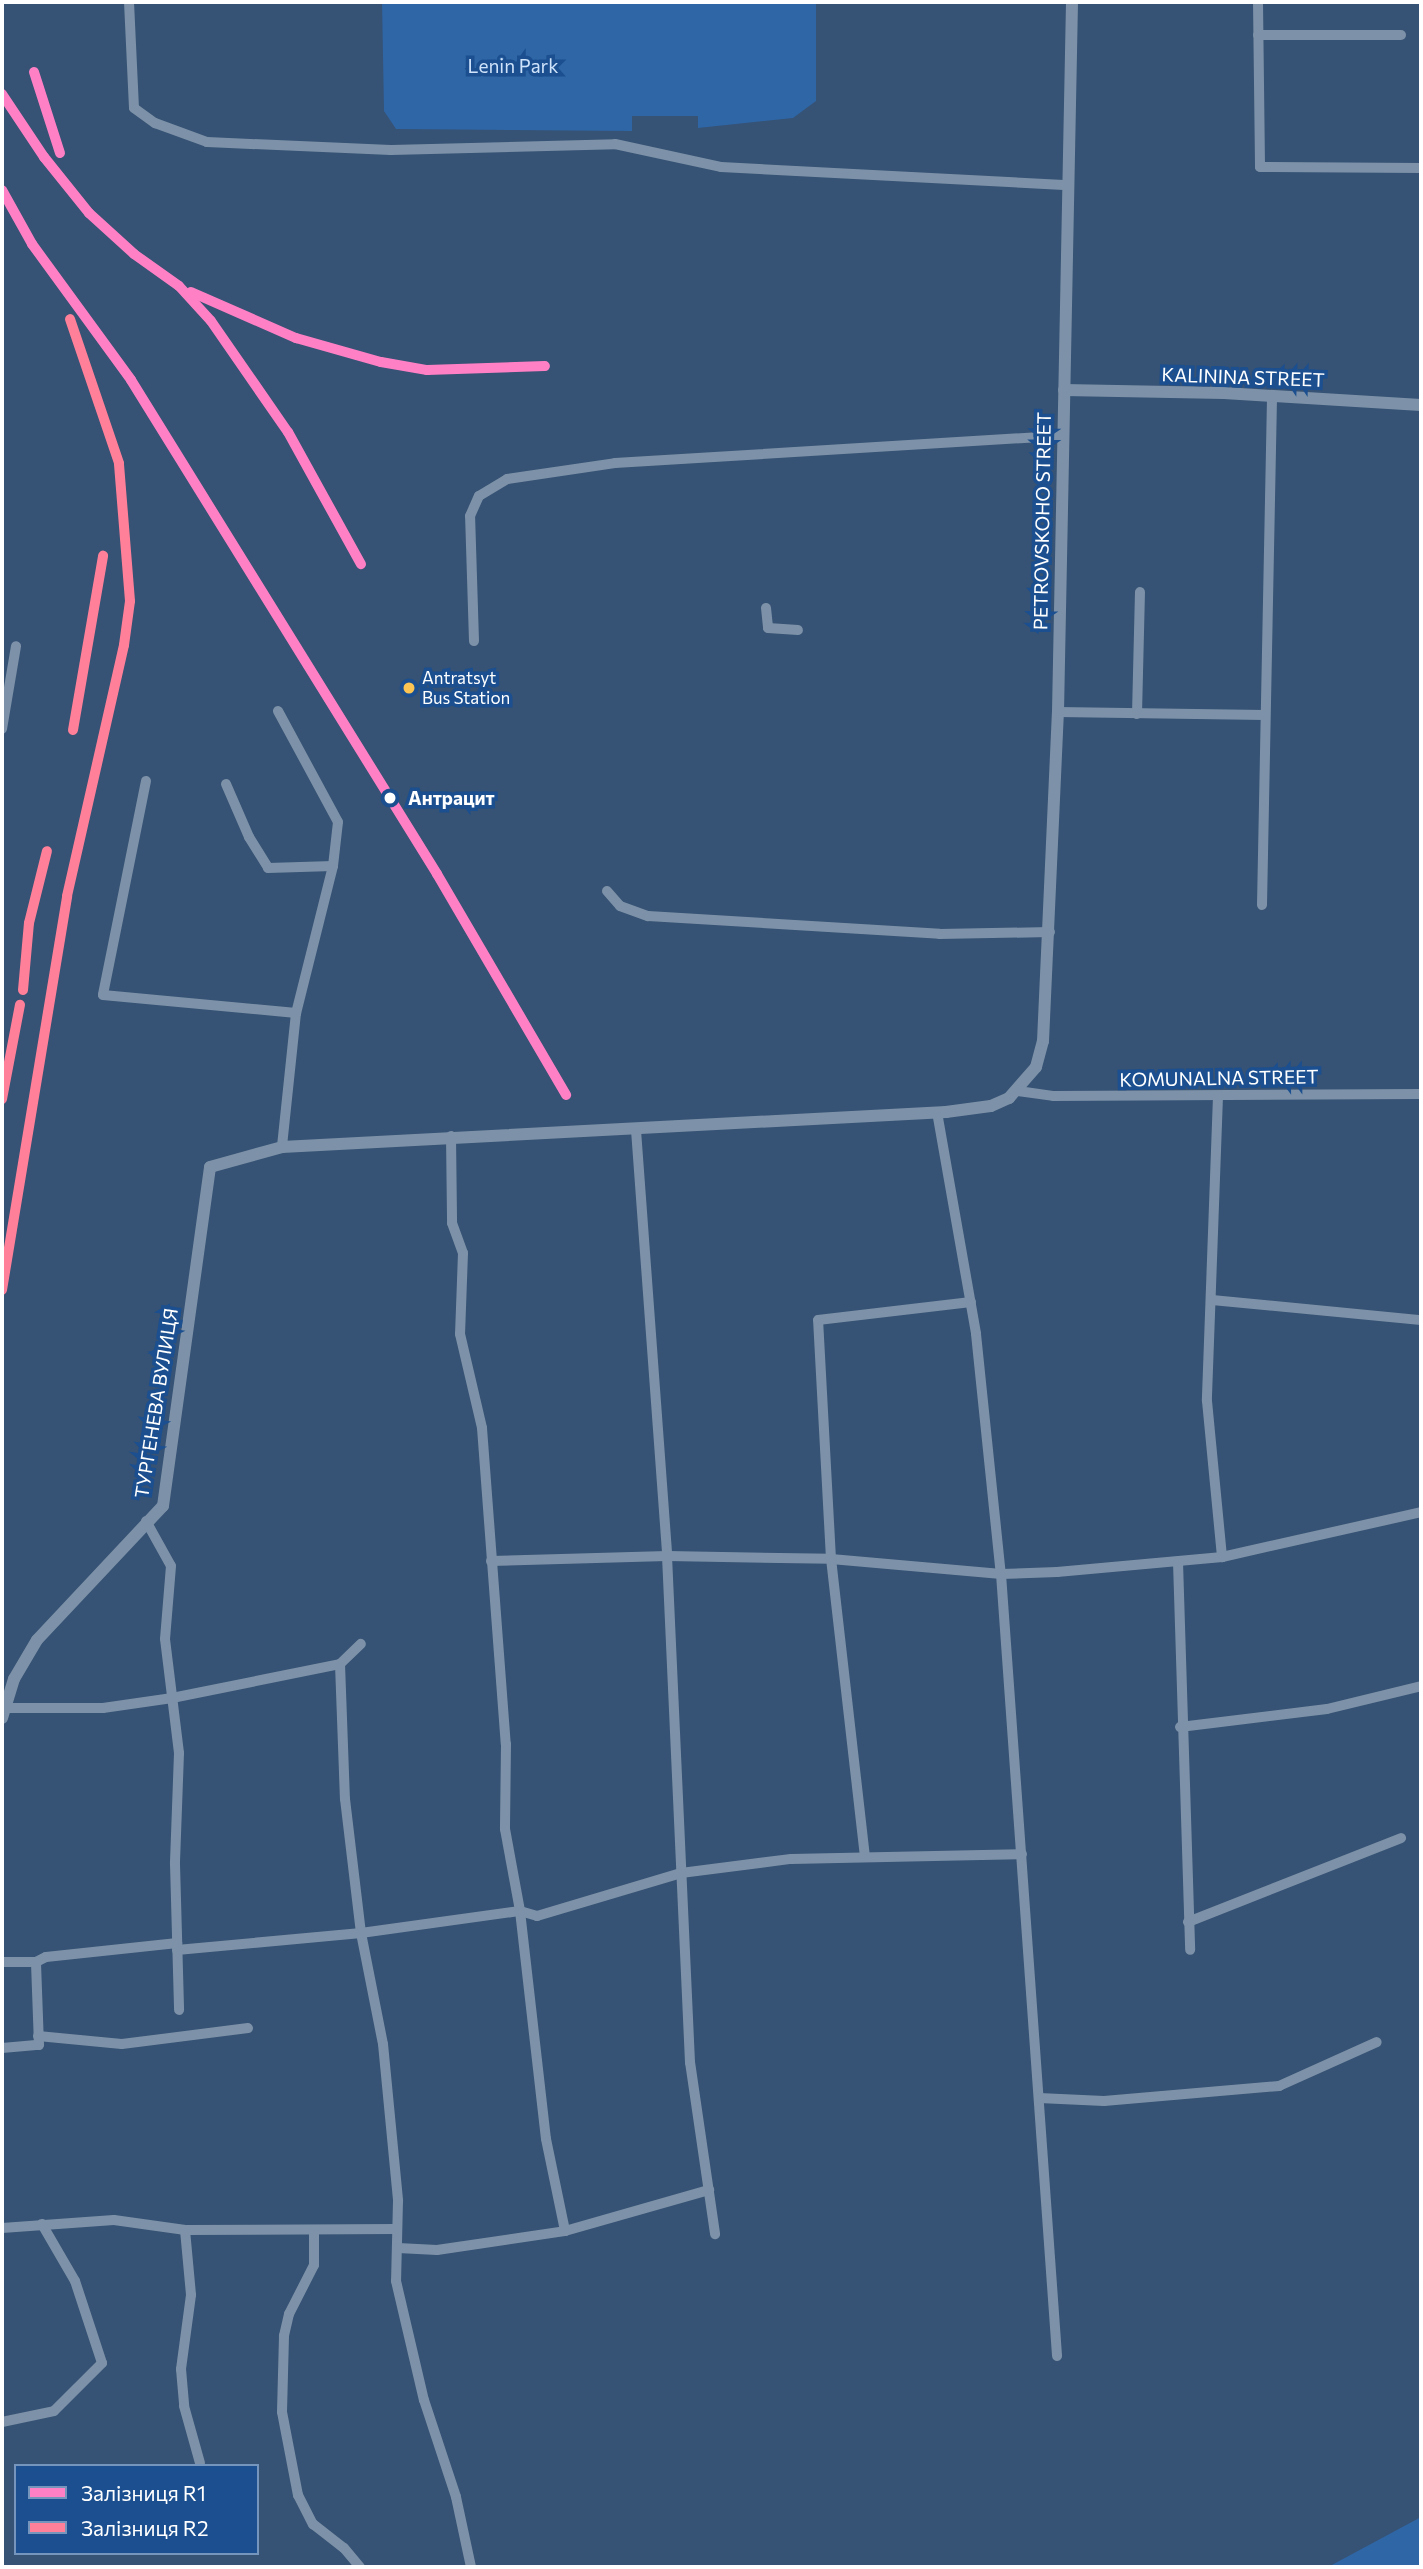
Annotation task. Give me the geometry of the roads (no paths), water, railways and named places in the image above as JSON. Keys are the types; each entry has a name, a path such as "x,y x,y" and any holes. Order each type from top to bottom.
{"street":[{"path":"130,2 134,108 170,130 207,142 391,150 615,144 720,167 1069,185"},
{"name":"PETROVSKOHO STREET","path":"1018,1091 1036,1067 1043,1041 1049,932 1058,712 1072,2"},
{"path":"1258,2 1260,167 1421,168"},
{"path":"1258,35 1401,35"},
{"name":"KALININA STREET","path":"1063,390 1272,396 1421,405"},
{"path":"1262,905 1272,396"},
{"path":"474,641 470,516 479,496 507,479 615,463 1062,436"},
{"path":"1137,714 1140,592"},
{"path":"766,608 768,628 798,630"},
{"path":"2,729 16,646"},
{"path":"278,710 338,822 333,866 296,1013 282,1147 937,1112 991,1105 1018,1091"},
{"path":"1058,712 1265,715"},
{"path":"146,781 103,995 296,1013"},
{"path":"226,783 249,837 268,868 333,866"},
{"path":"607,891 620,906 648,916 939,934 1049,932"},
{"name":"KOMUNALNA STREET","path":"1018,1091 1053,1096 1421,1094"},
{"path":"1218,1097 1207,1401 1222,1557"},
{"path":"937,1112 971,1302 1001,1574 1057,2356"},
{"path":"636,1130 667,1556 690,2062 715,2234"},
{"path":"451,1136 452,1223 463,1253 460,1335 482,1428 506,1744 505,1829 520,1911 546,2138 565,2231"},
{"name":"ТУРГЕНЕВА ВУЛИЦЯ","path":"3,1713 14,1679 37,1640 146,1521 163,1506 210,1167 282,1147"},
{"path":"1212,1300 1421,1320"},
{"path":"865,1857 831,1559 818,1320 971,1302"},
{"path":"491,1561 667,1556 831,1559 1001,1574 1222,1557 1421,1513"},
{"path":"146,1521 171,1566 165,1639 179,1753 179,2010"},
{"path":"1178,1562 1180,1727 1190,1950"},
{"path":"3,1713 103,1708 172,1698 340,1664 361,1644"},
{"path":"340,1664 345,1799 361,1933 383,2044 398,2201 396,2281 424,2400 456,2497 471,2567"},
{"path":"1180,1727 1328,1709 1421,1686"},
{"path":"1188,1922 1401,1838"},
{"path":"2,1962 37,1962 46,1957 361,1933 520,1911 537,1916 681,1873 791,1859 1022,1854"},
{"path":"2,2048 39,2045 37,1962"},
{"path":"38,2036 122,2044 248,2028"},
{"path":"1039,2098 1104,2101 1279,2086 1377,2042"},
{"path":"398,2248 438,2250 565,2231 709,2190"},
{"path":"2,2228 114,2220 185,2230 396,2230"},
{"path":"2,2422 54,2411 102,2363 75,2281 42,2224"},
{"path":"185,2230 191,2295 181,2369 184,2406 200,2463"},
{"path":"314,2231 314,2266 289,2314 284,2336 282,2412 298,2495 313,2524 344,2547 360,2567"}],"rail line":[{"name":"R1","path":"34,72 60,153"},
{"name":"R1","path":"2,94 44,157 89,213 134,254 179,286 211,321 288,432 361,564"},
{"name":"R1","path":"2,190 32,244 131,380 437,874 566,1095"},
{"name":"R1","path":"191,292 296,338 381,362 427,370 545,366"},
{"name":"R2","path":"2,1290 67,896 124,645 130,601 119,463 70,319"},
{"name":"R2","path":"73,730 103,556"},
{"name":"R2","path":"23,990 29,923 47,851"},
{"name":"R2","path":"2,1099 20,1005"}],"place":[{"name":"Antratsyt Bus Station","path":"409,688"},
{"name":"Антрацит","path":"390,798"}],"park label":[{"name":"Lenin Park","path":"513,66"}]}
